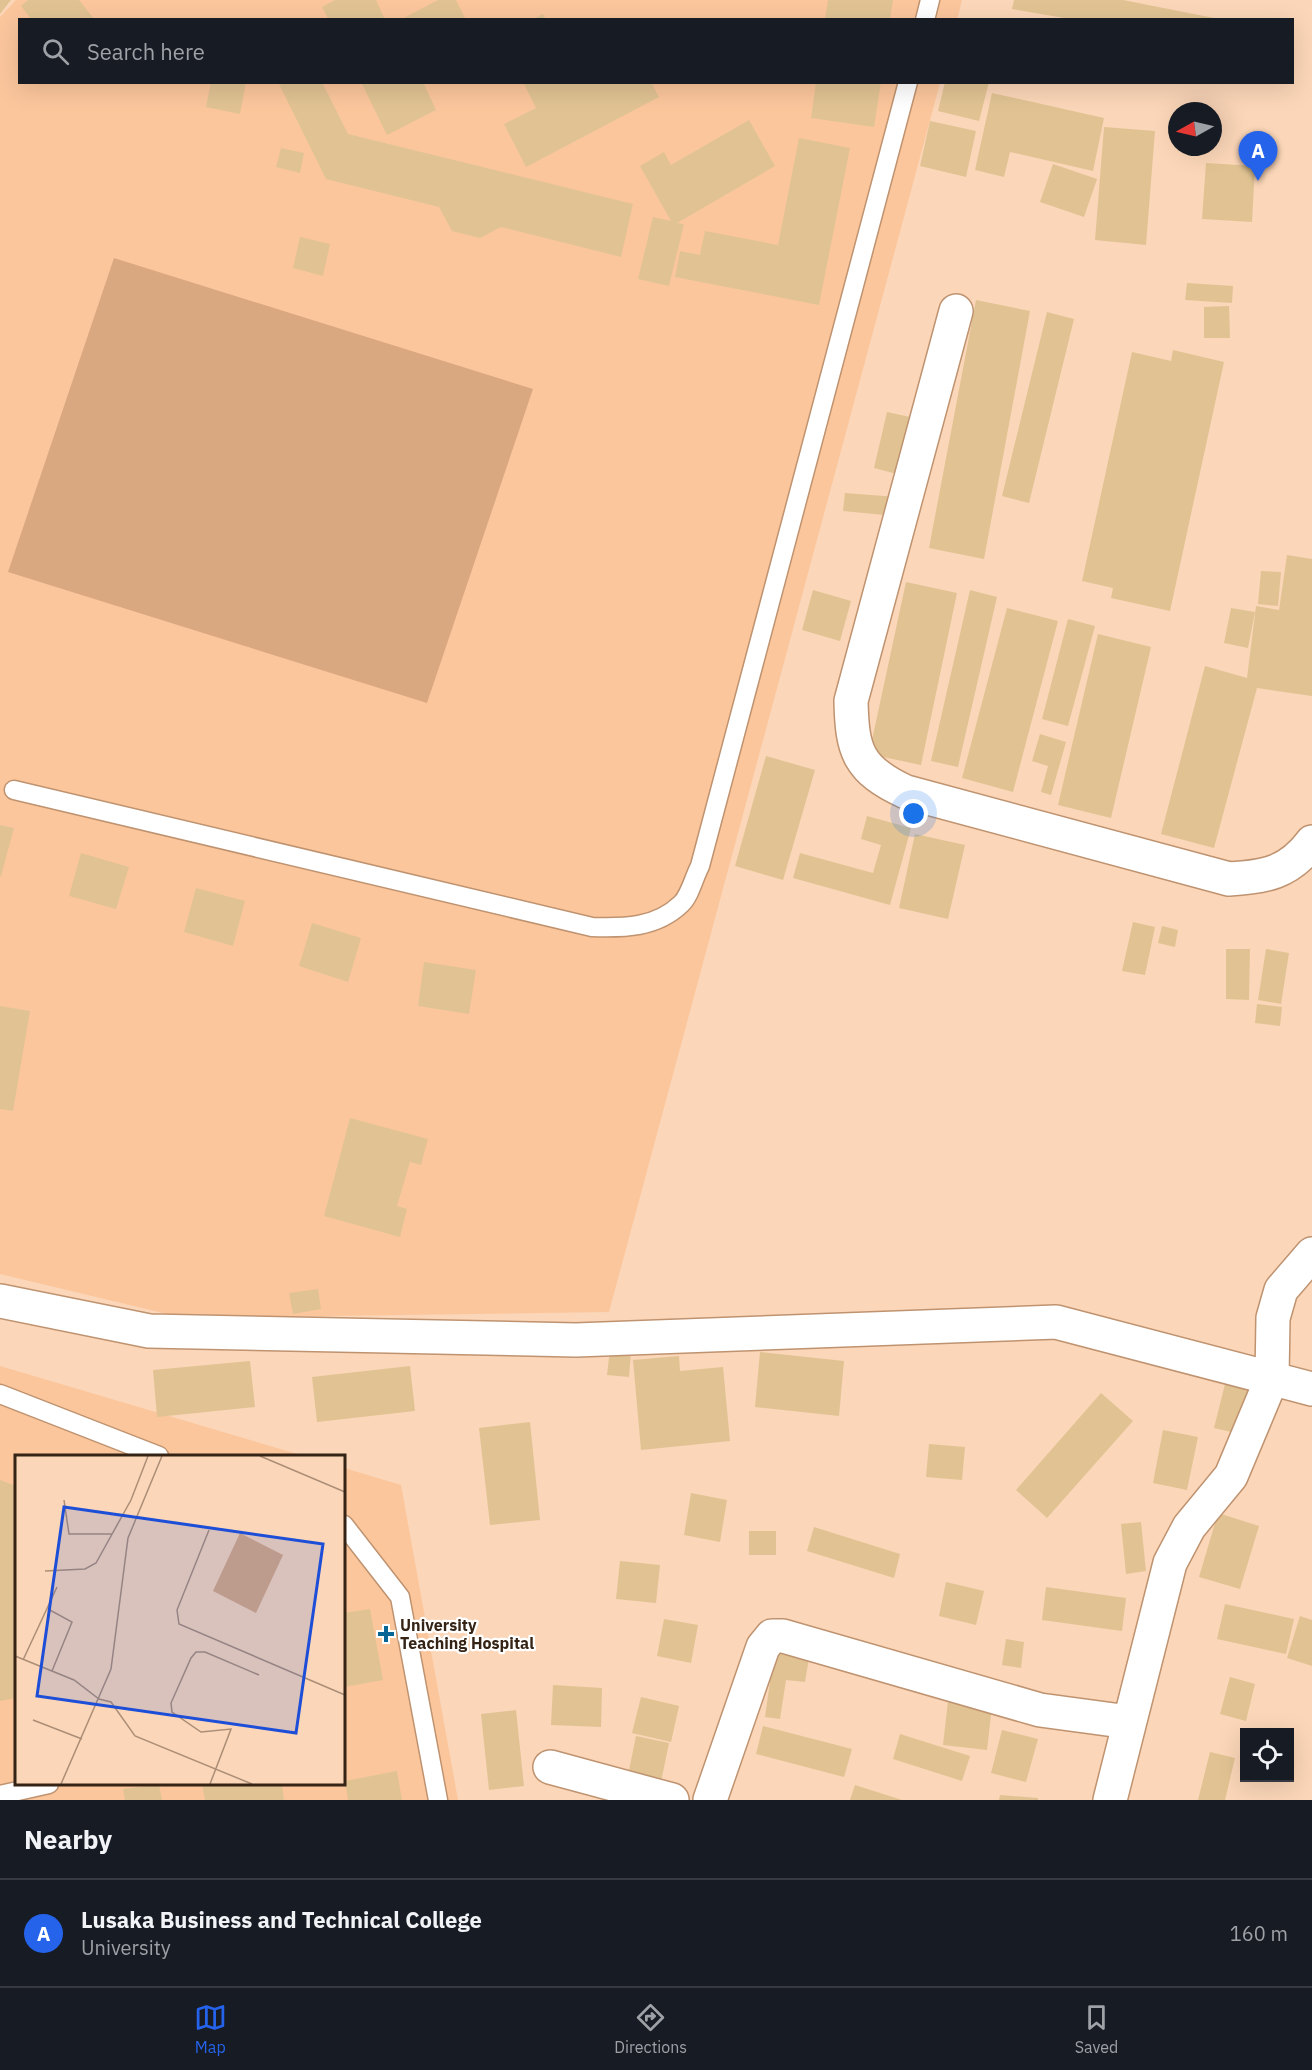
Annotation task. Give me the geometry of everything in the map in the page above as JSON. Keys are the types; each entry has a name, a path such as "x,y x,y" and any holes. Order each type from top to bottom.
{"street":[{"path":"956,311 851,701 852,732 862,761 883,782 906,792 1229,879 1266,876 1292,864 1312,842"},
{"path":"1110,1800 1170,1563 1177,1544 1231,1476 1272,1378 1273,1318 1281,1290 1312,1254"},
{"path":"0,1301 149,1331 576,1340 1056,1322 1312,1389"},
{"path":"710,1800 763,1647 772,1636 783,1636 1040,1710 1129,1722"},
{"path":"550,1767 672,1800"}],"lane":[{"path":"926,18 930,0"},
{"path":"14,790 592,927 626,928 657,921 682,903 700,866 907,84"},
{"path":"0,1394 134,1452 153,1455"},
{"path":"345,1526 400,1597 438,1800"},
{"path":"0,1795 45,1785"}],"shaded area":[{"path":"16,0 962,0 958,18 18,18 18,84 940,84 609,1312 184,1318 0,1274 0,17"},
{"path":"114,258 533,389 427,703 8,572"},
{"name":"University Teaching Hospital","path":"0,1366 301,1455 15,1455 15,1785 345,1785 345,1468 401,1485 458,1800 0,1800"}],"building":[{"path":"0,0 11,0 0,14"},
{"path":"28,0 79,0 93,18 30,18 21,6"},
{"path":"335,0 376,0 384,18 328,18 322,7"},
{"path":"438,0 456,0 465,18 404,18"},
{"path":"828,0 893,0 890,18 825,18"},
{"path":"1014,0 1123,0 1214,18 1064,18 1012,9"},
{"path":"211,84 246,84 240,114 206,107"},
{"path":"279,84 323,84 348,134 633,204 621,257 501,227 480,238 452,231 439,207 326,179"},
{"path":"362,84 424,84 436,110 387,135"},
{"path":"524,84 652,84 659,97 526,167 504,124 536,108"},
{"path":"816,84 881,84 874,127 811,118"},
{"path":"945,84 988,84 979,121 938,111"},
{"path":"992,93 1104,118 1093,171 1010,152 1004,177 975,170"},
{"path":"749,120 775,166 677,223 684,224 669,286 638,279 653,217 671,221 640,166 664,152 671,165"},
{"path":"930,121 976,131 966,177 920,166"},
{"path":"1104,127 1155,131 1146,245 1095,240"},
{"path":"799,138 850,148 819,305 675,277 680,251 700,255 705,231 778,245"},
{"path":"281,148 304,153 300,173 276,167"},
{"path":"1206,163 1255,166 1252,222 1202,219"},
{"path":"1053,164 1097,179 1084,217 1040,202"},
{"path":"300,237 330,244 323,276 293,268"},
{"path":"1187,283 1233,286 1232,303 1185,300"},
{"path":"976,300 1030,311 984,559 929,548"},
{"path":"1229,306 1230,338 1204,338 1204,307"},
{"path":"1047,312 1074,319 1029,503 1002,496"},
{"path":"1173,350 1224,362 1170,611 1111,598 1113,588 1082,581 1132,352 1171,361"},
{"path":"887,412 910,417 897,474 874,468"},
{"path":"845,493 897,497 895,516 843,511"},
{"path":"1287,555 1312,559 1312,696 1257,688 1214,848 1161,834 1205,666 1247,678 1256,606 1279,610"},
{"path":"1261,571 1281,572 1278,606 1258,604"},
{"path":"906,582 957,593 921,765 869,754"},
{"path":"813,590 851,601 840,641 802,630"},
{"path":"970,590 997,597 958,767 931,761"},
{"path":"1007,608 1058,621 1013,792 962,778"},
{"path":"1231,608 1255,612 1248,648 1224,643"},
{"path":"1068,619 1095,626 1068,726 1042,719"},
{"path":"1098,634 1151,647 1111,818 1058,805"},
{"path":"1040,734 1066,742 1051,795 1041,792 1048,766 1032,761"},
{"path":"766,756 815,770 783,880 735,866"},
{"path":"867,816 911,828 890,905 793,878 800,853 873,873 881,845 861,839"},
{"path":"0,825 14,828 1,876 0,876"},
{"path":"915,834 965,845 948,919 899,908"},
{"path":"81,853 129,867 116,909 69,896"},
{"path":"196,888 245,901 233,946 184,932"},
{"path":"1133,922 1155,927 1145,975 1122,971"},
{"path":"312,923 361,938 348,982 299,966"},
{"path":"1162,926 1178,930 1175,947 1158,943"},
{"path":"1226,949 1250,949 1249,1000 1226,999"},
{"path":"1266,949 1289,953 1281,1004 1258,1000"},
{"path":"424,962 476,970 469,1014 418,1006"},
{"path":"1257,1004 1282,1007 1280,1026 1255,1023"},
{"path":"0,1006 30,1011 13,1111 0,1109"},
{"path":"350,1118 428,1139 421,1165 410,1162 397,1206 407,1209 400,1237 324,1216"},
{"path":"318,1289 321,1309 293,1314 289,1293"},
{"path":"610,1349 631,1352 629,1377 607,1375"},
{"path":"760,1352 844,1361 839,1416 755,1407"},
{"path":"679,1356 680,1371 723,1367 730,1441 641,1450 633,1360"},
{"path":"250,1361 255,1407 157,1417 153,1370"},
{"path":"410,1366 415,1411 317,1422 312,1377"},
{"path":"1225,1384 1254,1392 1244,1435 1214,1428"},
{"path":"1101,1393 1133,1421 1047,1518 1016,1490"},
{"path":"530,1422 540,1520 490,1525 479,1428"},
{"path":"1163,1430 1198,1437 1187,1490 1153,1483"},
{"path":"929,1444 965,1447 962,1480 926,1477"},
{"path":"0,1480 15,1486 15,1698 0,1701"},
{"path":"691,1493 727,1500 720,1542 684,1535"},
{"path":"1218,1513 1259,1526 1240,1589 1199,1577"},
{"path":"1141,1522 1146,1571 1126,1574 1121,1524"},
{"path":"814,1527 900,1554 894,1578 807,1551"},
{"path":"749,1531 776,1531 776,1555 749,1555"},
{"path":"620,1561 660,1565 656,1603 616,1599"},
{"path":"946,1582 984,1591 976,1625 939,1616"},
{"path":"1046,1587 1126,1598 1122,1631 1042,1620"},
{"path":"1225,1604 1294,1619 1286,1654 1217,1639"},
{"path":"370,1609 383,1680 345,1687 345,1613"},
{"path":"1300,1616 1312,1620 1312,1666 1287,1658"},
{"path":"664,1619 698,1625 691,1663 657,1656"},
{"path":"1006,1639 1024,1642 1021,1668 1002,1665"},
{"path":"774,1653 809,1658 805,1682 786,1680 780,1719 765,1717"},
{"path":"1230,1677 1255,1684 1246,1721 1220,1714"},
{"path":"553,1685 602,1688 601,1727 551,1725"},
{"path":"641,1697 679,1706 671,1742 632,1733"},
{"path":"948,1701 992,1706 987,1750 943,1745"},
{"path":"516,1710 524,1786 489,1790 481,1714"},
{"path":"763,1726 852,1749 844,1777 756,1754"},
{"path":"1002,1730 1038,1739 1026,1782 991,1773"},
{"path":"900,1734 970,1756 962,1781 893,1759"},
{"path":"636,1736 669,1743 661,1782 628,1775"},
{"path":"1210,1752 1235,1758 1225,1800 1198,1800"},
{"path":"397,1771 402,1800 348,1800 345,1781"},
{"path":"159,1785 162,1800 125,1800 123,1789"},
{"path":"202,1785 282,1785 284,1800 205,1800"},
{"path":"855,1785 902,1800 850,1800"},
{"path":"1000,1795 1038,1798 1038,1800 999,1800"}],"place":[{"name":"Lusaka Business and Technical College","path":"1258,181"},
{"name":"University Teaching Hospital","path":"386,1634"}]}
